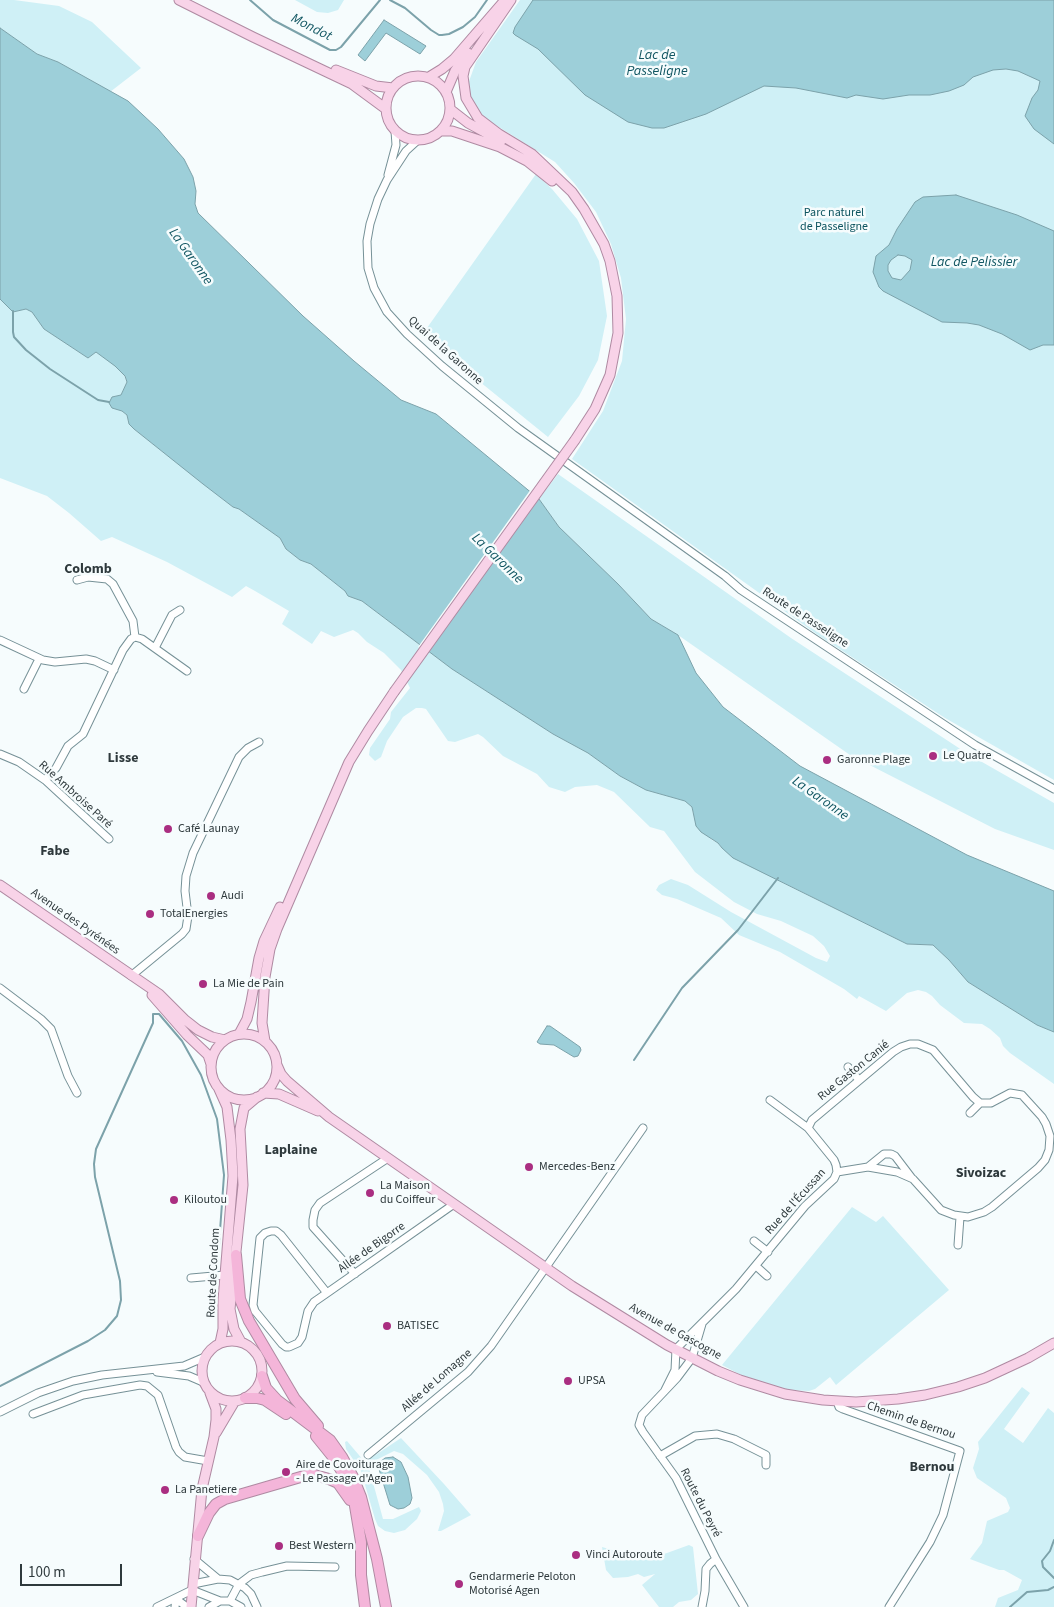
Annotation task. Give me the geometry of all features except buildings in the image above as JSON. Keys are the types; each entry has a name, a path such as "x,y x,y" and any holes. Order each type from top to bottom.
{"highway":[{"path":"236,1255 240,1299 249,1321 295,1399 330,1440 353,1477 361,1497 377,1559 386,1607"},
{"path":"262,1376 266,1388 277,1400 330,1440"},
{"path":"240,1400 257,1398 265,1400 312,1432 323,1444 347,1480 354,1500 362,1542 361,1575 366,1607"},
{"path":"197,1537 209,1513 216,1504 225,1499 311,1474 329,1478 338,1484 357,1514"}],"main road":[{"path":"179,0 352,84 386,110"},
{"path":"190,0 272,42 351,77 376,86 392,88"},
{"path":"429,77 454,59 506,0"},
{"path":"446,92 459,65 506,0"},
{"path":"239,1034 247,1019 252,1002 259,958 271,924 288,891 345,762 359,737 595,409 611,370 618,333 617,296 610,261 600,238 572,192 532,154 499,134 478,118 466,98 463,76 466,67 511,0"},
{"path":"441,131 449,117 450,100 439,83 429,77 409,77 400,81 392,88 388,94 386,110 387,118 395,131 402,136 418,140 426,139 441,131 462,133 500,147 527,161 548,176 564,192 586,222 605,258 613,290 615,315 613,344 608,369 602,384 574,439"},
{"path":"450,109 468,123 529,156 554,174"},
{"path":"265,1041 262,1023 265,977 276,929 349,762 392,691"},
{"name":"Avenue des Pyrénées","path":"0,885 159,994 198,1030 212,1037 226,1040"},
{"name":"Avenue des Pyrénées","path":"134,978 155,998 187,1035 202,1048 208,1055 211,1064"},
{"path":"239,1034 248,1034 265,1041 275,1056 277,1065 275,1076 270,1086 260,1095 246,1099 226,1094 218,1087 211,1064 218,1046 239,1034"},
{"name":"Avenue de Gascogne","path":"277,1065 287,1081 329,1117 579,1290 676,1350 718,1371 758,1387 809,1399 837,1402 874,1402 898,1399 958,1387 996,1373 1054,1344"},
{"name":"Route de Condom","path":"218,1087 227,1107 232,1162 232,1186 223,1300 223,1329 220,1343"},
{"name":"Avenue de Gascogne","path":"260,1095 279,1094 329,1117"},
{"name":"Route de Condom","path":"241,1342 234,1330 230,1309 243,1184 240,1129 244,1108 260,1095"},
{"path":"189,1607 202,1490 214,1437 216,1409 210,1393 203,1382 202,1365 211,1348 220,1343 234,1340 249,1346 256,1352 262,1367 262,1376 259,1385 253,1393 240,1400 226,1401 210,1393"},
{"path":"214,1437 240,1400"}],"street":[{"name":"Quai de la Garonne","path":"387,180 396,145 395,131"},
{"name":"Quai de la Garonne","path":"418,140 406,151 387,180 378,198 370,224 367,241 368,268 379,298 398,324 428,353 511,423 552,454"},
{"name":"Route de Passeligne","path":"552,454 590,478 725,576 741,590 976,745 1054,789"},
{"path":"77,580 88,577 107,579 113,584 133,621 135,637"},
{"path":"155,648 172,615 180,610"},
{"path":"45,780 56,768 68,746 83,734 123,650 131,639 135,637 142,639 187,671"},
{"path":"0,640 39,659 55,662 86,659 114,670"},
{"path":"24,689 39,659"},
{"path":"134,978 186,929 188,916 185,891 186,876 192,853 239,756 259,742"},
{"name":"Rue Ambroise Paré","path":"0,754 19,762 45,780 109,839"},
{"path":"0,988 41,1019 51,1029 68,1076 77,1093"},
{"name":"Rue Gaston Canié","path":"808,1128 812,1120 859,1080 901,1047 910,1044 918,1044 933,1050 980,1103"},
{"path":"848,1066 859,1080"},
{"path":"868,1166 884,1154 891,1154 895,1156 938,1208 960,1216 984,1212 1038,1168 1045,1160 1052,1136 1042,1118 1022,1095 1010,1093 991,1103 980,1103 970,1113"},
{"name":"Rue de l'Écussan","path":"676,1350 756,1266 805,1206 834,1179 837,1172 834,1160 808,1128 770,1100"},
{"name":"Allée de Lomagne","path":"368,1455 477,1363 491,1346 643,1128"},
{"path":"355,1274 314,1227 315,1210 320,1203 388,1158"},
{"path":"837,1172 868,1166 887,1169 913,1179"},
{"name":"Allée de Bigorre","path":"327,1293 281,1235 271,1231 265,1233 260,1238 253,1305 282,1344 289,1347 298,1343 302,1338 310,1307 314,1302 355,1274 454,1204"},
{"path":"958,1245 960,1216"},
{"path":"754,1241 768,1252"},
{"path":"756,1266 768,1276"},
{"path":"191,1278 225,1275"},
{"name":"Rue de l'Écussan","path":"692,1358 703,1322"},
{"name":"Route du Peyré","path":"665,1390 675,1370 676,1350"},
{"path":"0,1412 38,1393 73,1381 102,1375 184,1366 205,1357"},
{"name":"Route du Peyré","path":"692,1358 642,1415 639,1421 640,1428 679,1483 716,1559 744,1607"},
{"path":"134,1371 177,1374 203,1382"},
{"path":"33,1414 84,1394 140,1385 147,1386 158,1395 179,1452 185,1456 208,1461"},
{"name":"Chemin de Bernou","path":"837,1402 839,1407 843,1409 960,1451 943,1515 930,1542 889,1607"},
{"path":"660,1456 695,1436 717,1434 734,1439 766,1456 766,1466"},
{"path":"194,1559 218,1579"},
{"path":"702,1607 706,1569 716,1559"},
{"path":"230,1601 239,1584 251,1575 287,1566 335,1567"},
{"path":"176,1603 192,1587 218,1579 230,1580 239,1584 251,1594 257,1607"},
{"path":"192,1587 220,1601 230,1601 241,1607"},
{"path":"209,1607 220,1601"},
{"path":"158,1607 176,1603 189,1607"}],"green space":[{"path":"0,0 59,6 92,22 141,68 110,92 58,62 37,54 0,28"},
{"path":"295,0 344,0 338,10 328,13 317,12"},
{"name":"Parc naturel de Passeligne","path":"520,0 1054,0 1054,780 945,718 818,635 572,459 603,411 622,361 626,319 621,278 611,244 596,212 555,162 486,119 472,104 468,84 476,62"},
{"path":"536,174 552,189 577,219 599,261 607,316 598,360 579,396 548,437 422,335"},
{"path":"0,299 13,312 26,309 33,312 44,329 88,358 96,352 112,362 123,373 127,382 121,395 112,397 112,408 122,411 127,415 129,424 134,429 233,507 239,509 280,538 286,549 300,560 311,564 345,591 348,596 362,601 452,669 553,734 588,753 620,776 646,790 685,801 692,807 693,813 712,840 722,848 777,880 907,944 933,945 949,959 968,982 1037,1025 1054,1032 1054,1084 1010,1053 1003,1046 1000,1038 990,1029 982,1024 964,1023 926,992 918,990 907,993 886,1011 859,996 857,999 844,989 780,952 739,935 721,918 677,899 662,895 656,890 659,885 671,879 688,885 731,912 816,958 827,962 830,956 824,946 813,936 781,921 757,914 734,902 695,872 664,831 650,827 614,792 597,785 575,787 565,792 549,787 537,774 503,756 478,734 455,742 448,741 426,709 422,708 416,708 403,717 387,741 381,757 375,761 369,755 370,748 390,719 391,712 410,688 401,670 384,653 367,642 358,633 353,630 334,637 321,631 312,644 282,624 289,611 246,586 232,597 167,562 112,537 101,541 47,496 0,478"},
{"path":"558,474 791,638 968,754 1054,803 1054,850 995,829 850,755 678,635 651,619 559,527 539,499"},
{"path":"852,1207 876,1222 883,1216 949,1290 836,1385 830,1377 815,1389 809,1391 788,1390 741,1375 722,1365"},
{"path":"1022,1387 1030,1393 1004,1429 1023,1443 1048,1408 1054,1413 1054,1607 995,1607 998,1598 1018,1590 1022,1580 1004,1570 999,1570 970,1559 982,1543 987,1521 1008,1512 1010,1508 1006,1498 977,1478 973,1468 979,1449 978,1442"},
{"path":"401,1438 471,1515 438,1531 444,1511 439,1492 427,1475 403,1454 394,1451 376,1460 369,1468 383,1519 393,1519 419,1507 421,1511 417,1519 405,1530 394,1533 385,1531 378,1526 361,1471 346,1449 345,1442 347,1441 364,1461"},
{"path":"689,1545 693,1547 698,1594 691,1600 679,1602 673,1607 659,1607 642,1585 655,1574 644,1577 638,1574 613,1578 606,1570 602,1547 636,1557 652,1557"}],"water":[{"name":"Lac de Passeligne","path":"533,0 1054,0 1054,144 1034,129 1025,116 1032,98 1038,90 1040,81 1018,71 1006,69 993,70 973,77 964,85 949,91 930,95 909,95 883,99 856,95 847,98 796,88 764,86 706,114 664,128 652,128 628,122 585,95 538,49 513,33"},
{"path":"384,20 426,46 420,54 386,33 365,61 358,55"},
{"name":"La Garonne","path":"0,28 37,54 58,62 128,101 158,129 184,159 193,177 196,191 195,204 198,213 303,316 354,361 401,400 436,414 539,499 559,527 651,619 678,635 696,673 723,707 800,766 967,855 1054,891 1054,1032 1037,1025 968,982 933,945 907,944 733,858 718,843 701,832 696,826 692,807 685,801 646,790 620,776 588,753 553,734 452,669 362,601 348,596 345,591 311,564 300,560 286,549 280,538 239,509 233,507 134,429 129,424 127,415 122,411 112,408 109,403 112,397 121,395 127,382 125,376 115,366 96,352 88,358 44,329 32,312 26,309 13,312 0,299"},
{"name":"Lac de Pelissier","path":"956,195 1017,215 1054,231 1054,345 1043,345 1030,350 1002,334 979,325 942,322 883,291 879,287 873,272 876,256 889,245 915,202 923,197","holes":["898,255 912,260 910,270 901,280 892,278 888,271 888,265"]},
{"path":"547,1026 550,1026 580,1047 581,1050 578,1056 574,1057 554,1045 537,1042"},
{"path":"393,1457 401,1462 408,1477 412,1498 410,1504 398,1509 390,1505 378,1466 385,1458"}],"pier":[{"path":"531,489 539,495 426,653 418,647"}],"waterway":[{"name":"Mondot","path":"250,0 273,20 330,50 336,50 341,47 380,0"},
{"name":"Mondot","path":"390,0 405,8 439,35 449,34 463,27 475,17 487,0"},
{"path":"13,311 14,337 26,350 50,369 98,400 109,402"},
{"path":"634,1060 682,988 738,930 778,878"},
{"path":"0,1386 88,1341 105,1330 117,1316 121,1300 120,1281 95,1177 94,1164 96,1149 153,1023 153,1014 159,1014 182,1041 201,1075 217,1119 224,1175 218,1259"},
{"path":"1054,1540 1050,1551 1042,1561 1043,1567 1054,1578"},
{"path":"1010,1607 1027,1592 1048,1590 1054,1587"}],"place":[{"name":"Le Quatre","path":"933,756"},
{"name":"Garonne Plage","path":"827,760"},
{"name":"Café Launay","path":"168,829"},
{"name":"Audi","path":"211,896"},
{"name":"TotalEnergies","path":"150,914"},
{"name":"La Mie de Pain","path":"203,984"},
{"name":"Mercedes-Benz","path":"529,1167"},
{"name":"La Maison du Coiffeur","path":"370,1193"},
{"name":"Kiloutou","path":"174,1200"},
{"name":"BATISEC","path":"387,1326"},
{"name":"UPSA","path":"568,1381"},
{"name":"Aire de Covoiturage - Le Passage d'Agen","path":"286,1472"},
{"name":"La Panetiere","path":"165,1490"},
{"name":"Best Western","path":"279,1546"},
{"name":"Vinci Autoroute","path":"576,1555"},
{"name":"Gendarmerie Peloton Motorisé Agen","path":"459,1584"}],"district":[{"name":"Colomb","path":"88,570"},
{"name":"Lisse","path":"123,759"},
{"name":"Fabe","path":"55,852"},
{"name":"Laplaine","path":"291,1151"},
{"name":"Sivoizac","path":"981,1174"},
{"name":"Bernou","path":"932,1468"}]}
